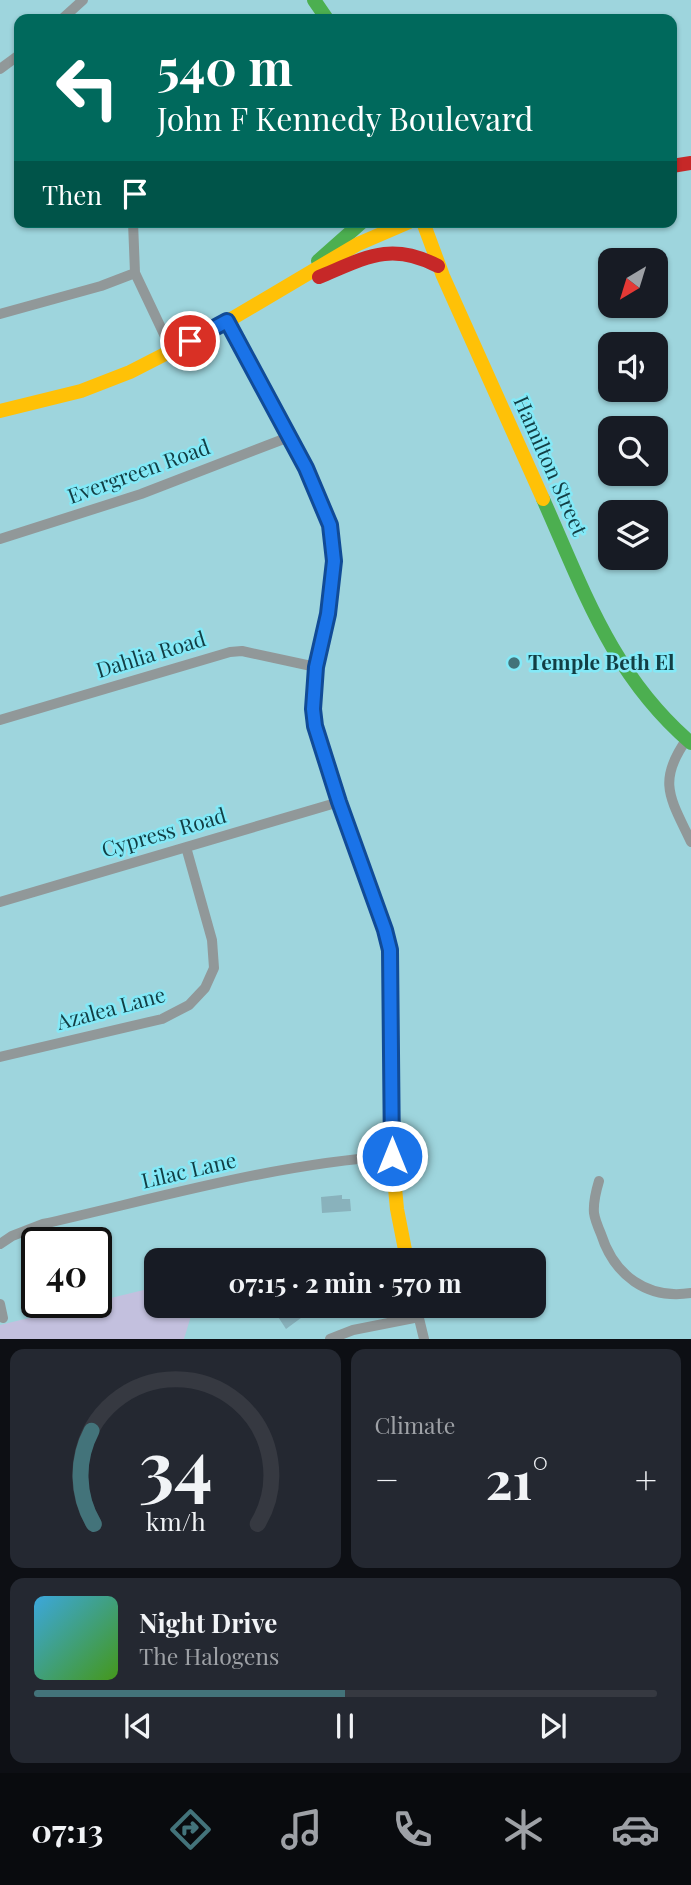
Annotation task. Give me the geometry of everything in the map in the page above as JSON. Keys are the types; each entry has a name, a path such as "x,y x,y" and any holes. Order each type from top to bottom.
{"street":[{"path":"68,14 83,0"},
{"path":"133,228 135,273 172,351"},
{"path":"279,293 355,228"},
{"path":"0,411 107,382 172,351 279,293 374,236 394,228"},
{"name":"Hamilton Street","path":"426,228 438,266 608,642 634,685 689,741"},
{"path":"279,293 387,251 424,256 438,266"},
{"path":"0,314 101,286 135,273"},
{"path":"227,321 306,468 330,525 334,561 328,614 316,667 313,709 315,726 339,802 390,950 392,1156 397,1209 405,1248"},
{"name":"Evergreen Road","path":"0,539 141,494 289,437"},
{"name":"Dahlia Road","path":"0,720 230,652 242,651 316,667"},
{"path":"689,741 674,756 668,776 672,800 691,842"},
{"name":"Cypress Road","path":"0,902 339,802"},
{"name":"Azalea Lane","path":"0,1057 162,1019 189,1005 205,988 214,968 212,940 186,847"},
{"name":"Lilac Lane","path":"0,1244 12,1236 43,1224 293,1167 342,1159 392,1156"},
{"path":"599,1181 594,1214 606,1249 614,1263 627,1276 649,1289 674,1296 691,1293"},
{"path":"0,1304 3,1318"},
{"path":"330,1339 393,1318"},
{"path":"419,1318 424,1339"}],"shaded area":[{"path":"144,1290 144,1318 190,1318 184,1339 0,1339 0,1325 29,1318 112,1318 112,1298"}],"building":[{"path":"342,1195 342,1199 350,1199 351,1211 322,1213 321,1197"},
{"path":"279,1318 301,1318 286,1329"}],"traffic: fast":[{"path":"314,0 324,14"},
{"path":"318,261 355,228"},
{"path":"227,321 306,468 330,525 334,561 328,614 316,667 313,709 315,726 385,930 390,950 390,992"},
{"path":"543,499 587,599 620,660 640,689 691,743"}],"traffic: slow":[{"path":"0,411 81,391 130,372 216,328 358,244 395,228"},
{"path":"425,228 443,276 543,499"},
{"path":"390,992 392,1156 397,1209 405,1248"}],"traffic: jam":[{"path":"677,165 691,163"},
{"path":"319,277 364,259 391,253 421,259 438,266"}],"place":[{"name":"Temple Beth El","path":"514,663"}],"route":[{"path":"190,341 227,321 306,468 330,525 334,561 328,614 316,667 313,709 315,726 339,802 390,950 392,1156"}]}
